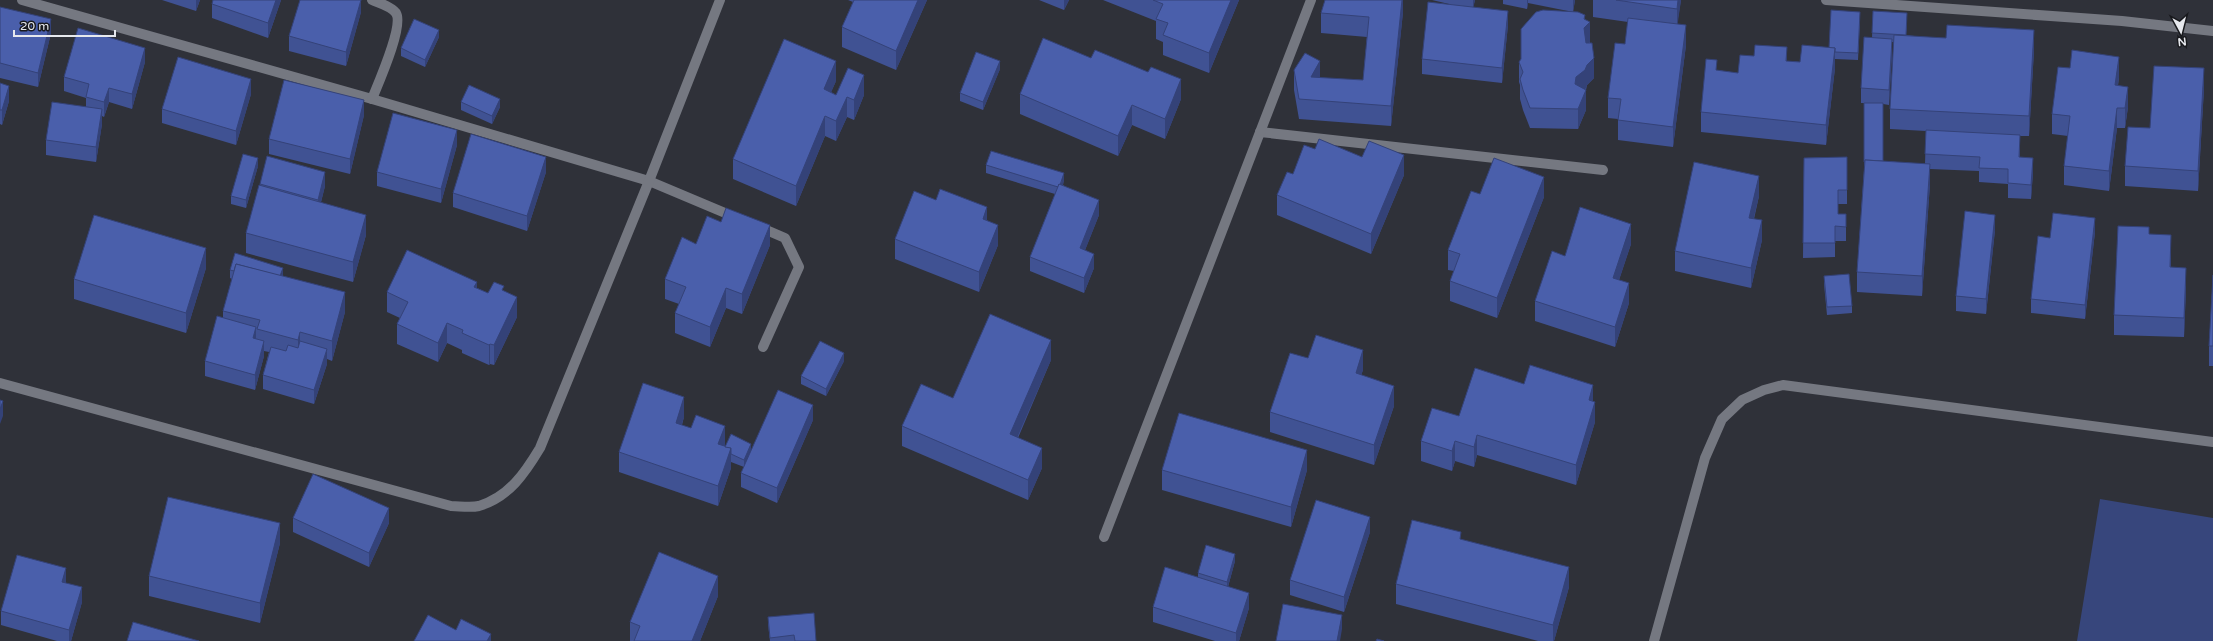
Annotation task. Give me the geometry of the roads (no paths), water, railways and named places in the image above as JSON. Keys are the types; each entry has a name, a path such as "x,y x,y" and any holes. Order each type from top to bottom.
{"street":[{"path":"22,0 47,3 649,181 785,238 799,267 763,348"},
{"path":"372,0 389,7 396,13 398,22 387,65 372,99"},
{"path":"0,383 451,506 478,506 504,495 525,473 540,448 649,181 720,0"},
{"path":"1104,537 1311,0"},
{"path":"1826,0 2122,21 2213,31"},
{"path":"1260,132 1603,170"},
{"path":"1654,641 1705,458 1722,419 1742,400 1764,390 1783,385 2213,442"}]}
